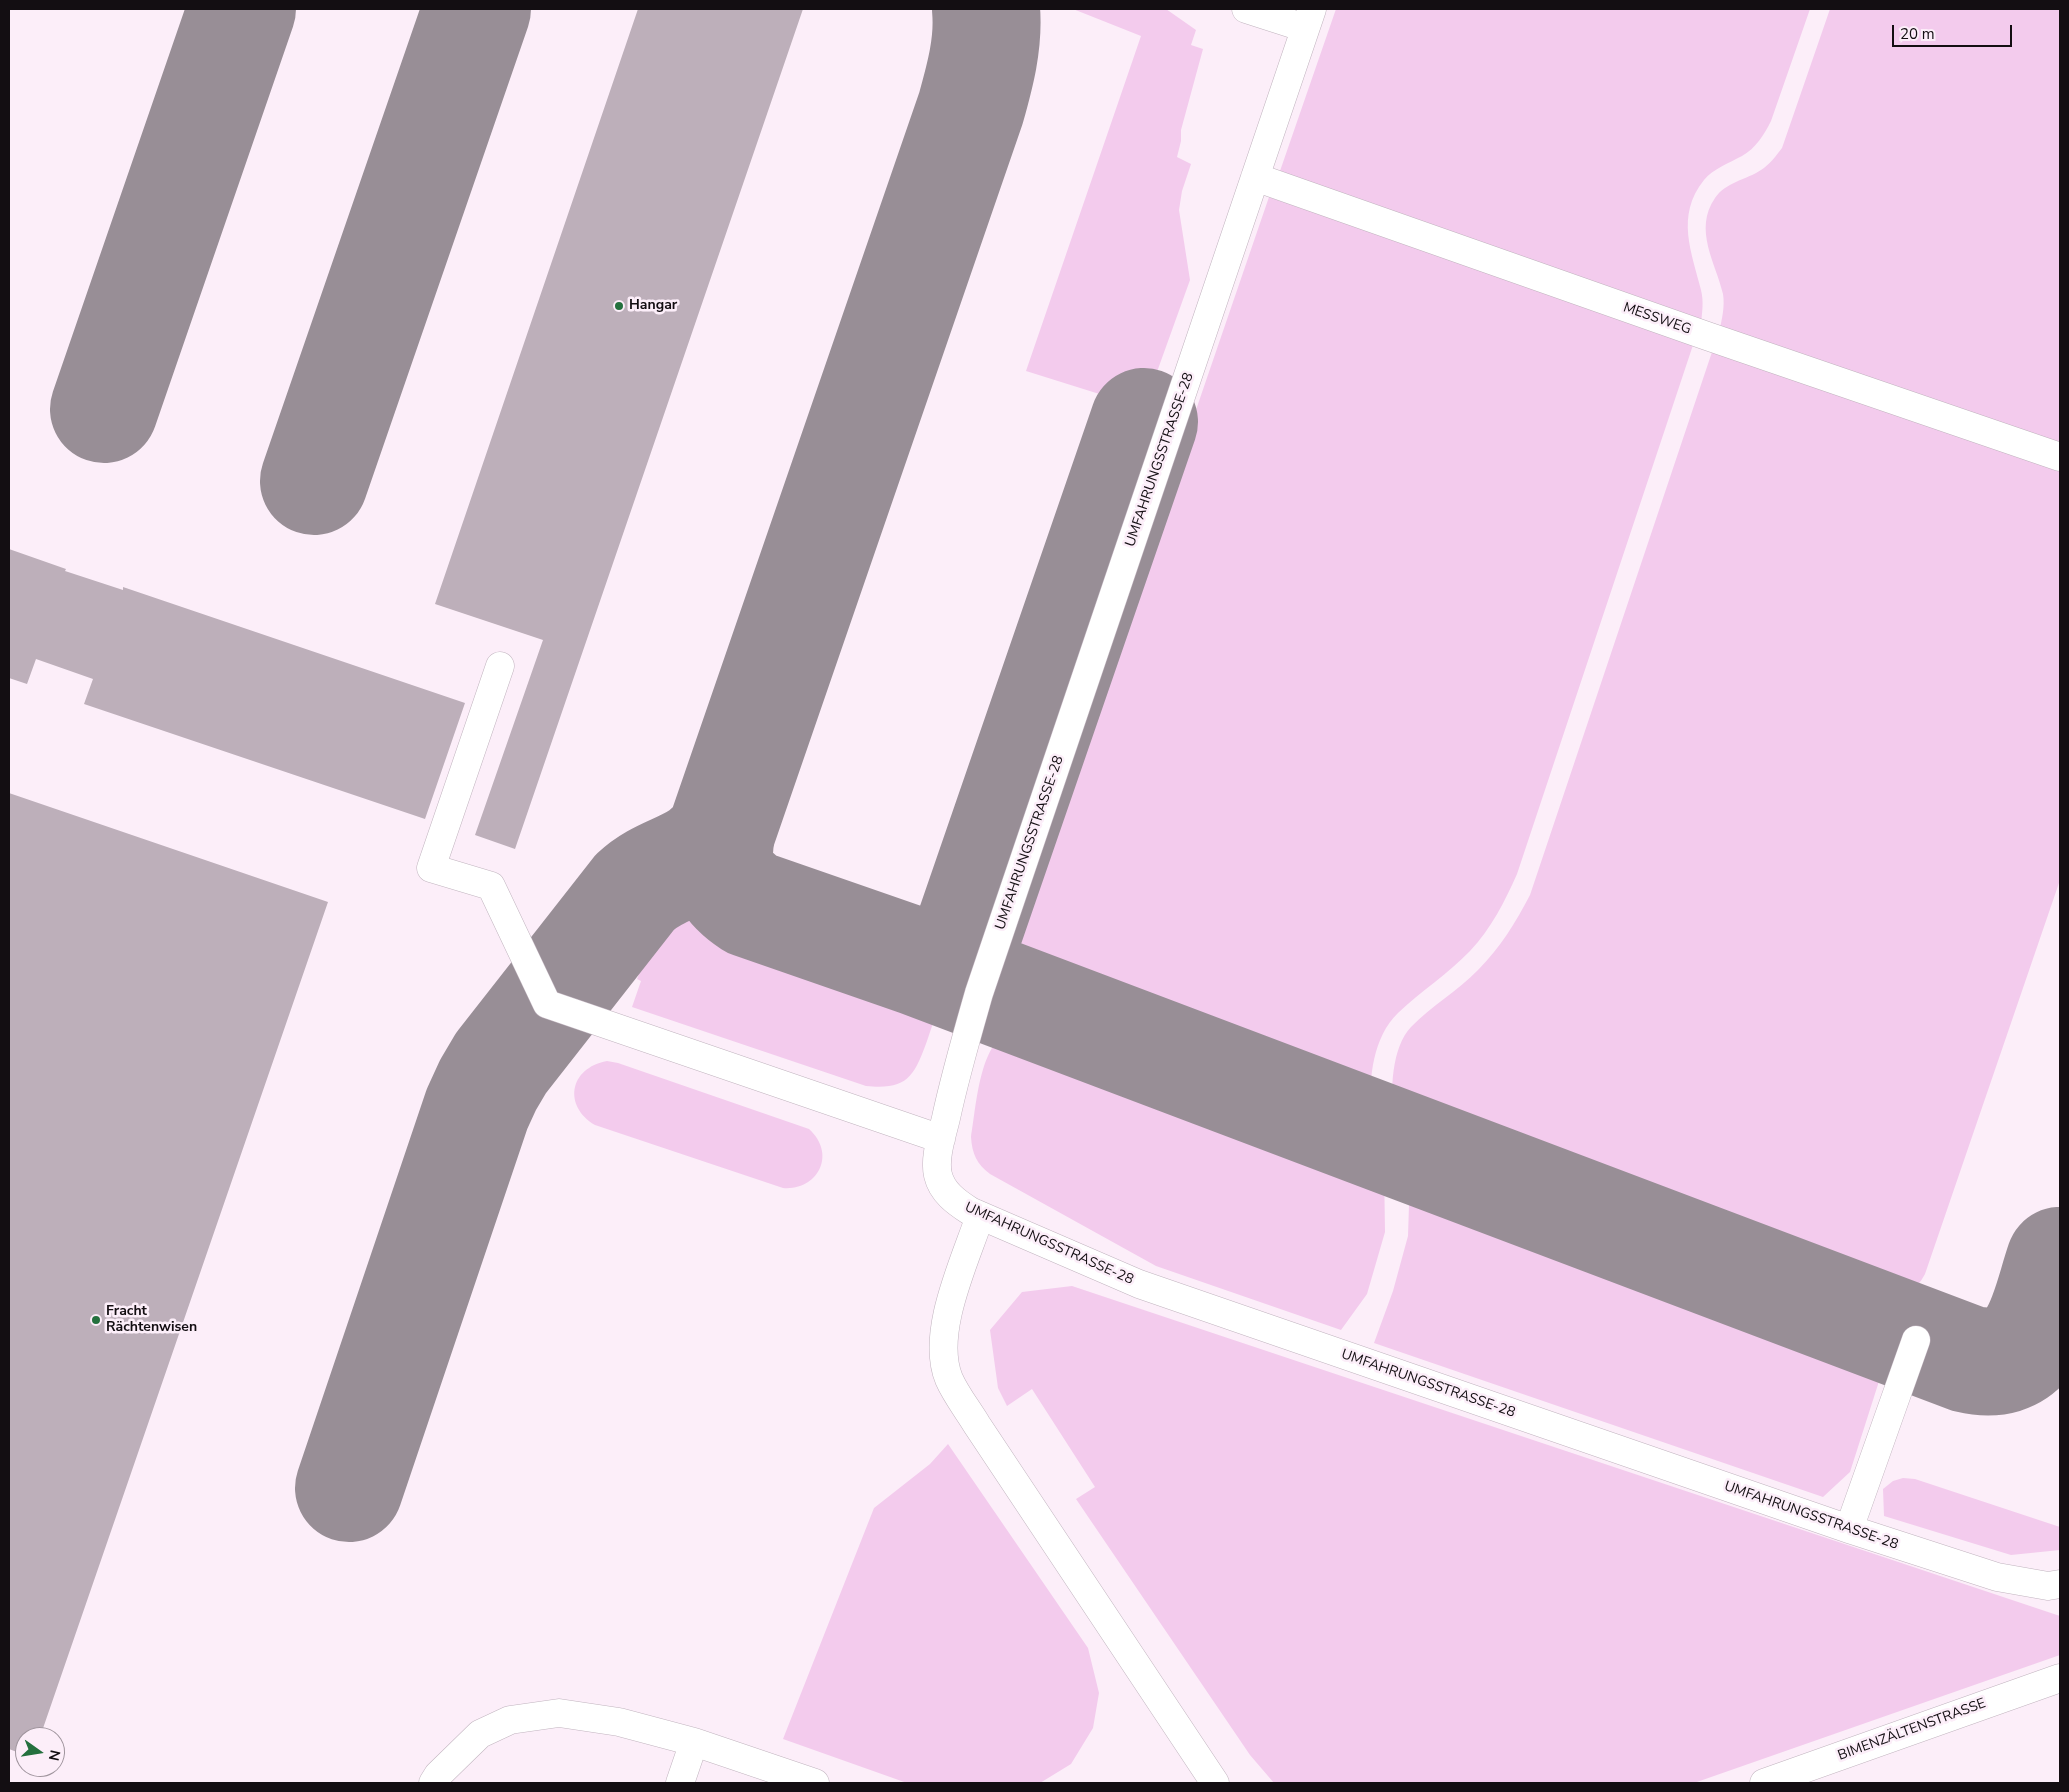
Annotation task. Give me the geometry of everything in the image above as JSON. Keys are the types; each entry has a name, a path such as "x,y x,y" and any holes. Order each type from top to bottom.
{"street":[{"path":"1246,9 1309,19"},
{"name":"UMFAHRUNGSSTRASSE-28","path":"1309,19 979,993 960,1058 941,1139 938,1174 942,1184 950,1196 961,1206 980,1216 1148,1287 1849,1529 1997,1577 2048,1586 2060,1584"},
{"name":"MESSWEG","path":"1255,177 1707,336 2060,457"},
{"path":"500,666 431,868 490,886 547,1004 941,1139"},
{"path":"980,1216 948,1310 944,1347 949,1379 1215,1783"},
{"path":"1849,1529 1916,1340"},
{"name":"BIMENZÄLTENSTRASSE","path":"1764,1783 2060,1678"},
{"path":"433,1783 438,1774 480,1734 510,1720 559,1713 619,1722 694,1742 815,1783"},
{"path":"680,1783 694,1742"}],"shaded area":[{"path":"1073,9 1166,9 1196,30 1191,45 1203,49 1181,130 1181,141 1177,157 1191,164 1182,191 1179,210 1190,280 1144,408 1026,371 1141,36"},
{"path":"1336,9 1810,9 1771,121 1759,141 1747,153 1708,176 1695,194 1690,207 1688,235 1702,294 1701,324 1280,171"},
{"path":"1830,9 2060,9 2060,447 1719,332 1724,299 1708,246 1706,222 1709,210 1715,198 1725,188 1764,168 1782,148"},
{"path":"1269,197 1694,342 1517,874 1497,914 1478,942 1444,975 1398,1013 1383,1034 1374,1058 1371,1109 1039,983 1023,965 1018,943 1019,926"},
{"path":"1713,349 2060,468 2060,880 1925,1274 1915,1288 1895,1298 1870,1298 1395,1119 1393,1109 1392,1084 1396,1058 1405,1035 1419,1019 1462,985 1486,962 1507,934 1530,895"},
{"path":"669,899 943,996 918,1064 913,1072 900,1083 891,1086 866,1086 632,1007 641,981 637,979"},
{"path":"1033,1030 1384,1165 1385,1232 1367,1294 1341,1330 1156,1266 985,1170 976,1158 971,1137 984,1065 997,1041 1006,1034 1016,1031"},
{"path":"607,1061 618,1063 809,1129 822,1149 820,1169 806,1184 783,1188 595,1125 578,1108 575,1088 578,1079 585,1071 594,1065"},
{"path":"1410,1174 1856,1344 1881,1375 1850,1472 1823,1497 1374,1343 1393,1291 1408,1236"},
{"path":"1072,1286 2060,1616 2060,1655 1694,1783 1274,1783 1250,1755 1076,1499 1095,1487 1032,1389 1007,1406 998,1388 990,1330 1022,1292"},
{"path":"948,1444 1088,1648 1099,1693 1093,1728 1071,1764 1040,1783 907,1783 783,1739 874,1508 930,1464"},
{"path":"1903,1478 1915,1479 2060,1527 2060,1550 2011,1555 1884,1516 1883,1489 1893,1481"}],"building":[{"name":"Hangar","path":"638,9 803,9 515,849 475,835 543,640 435,604"},
{"path":"9,549 66,569 65,571 123,590 123,587 465,703 425,819 84,704 93,679 36,659 27,684 9,678"},
{"name":"Fracht Rächtenwisen","path":"9,793 328,902 43,1727 15,1727 15,1751 9,1749"}],"taxiway":[{"path":"104,409 242,9"},
{"path":"314,481 477,9"},
{"path":"349,1488 477,1109 488,1085 501,1063 635,892 646,883 692,860 712,844 721,833 971,108 985,47 986,9"},
{"path":"918,962 933,963 945,960 951,957 965,941 1144,422"},
{"path":"722,830 719,853 723,873 733,889 751,904 918,962 1968,1359 1991,1361 2009,1357 2023,1348 2034,1335 2042,1318 2060,1261"}],"place":[{"name":"Hangar","path":"619,306"},
{"name":"Fracht Rächtenwisen","path":"96,1320"}]}
